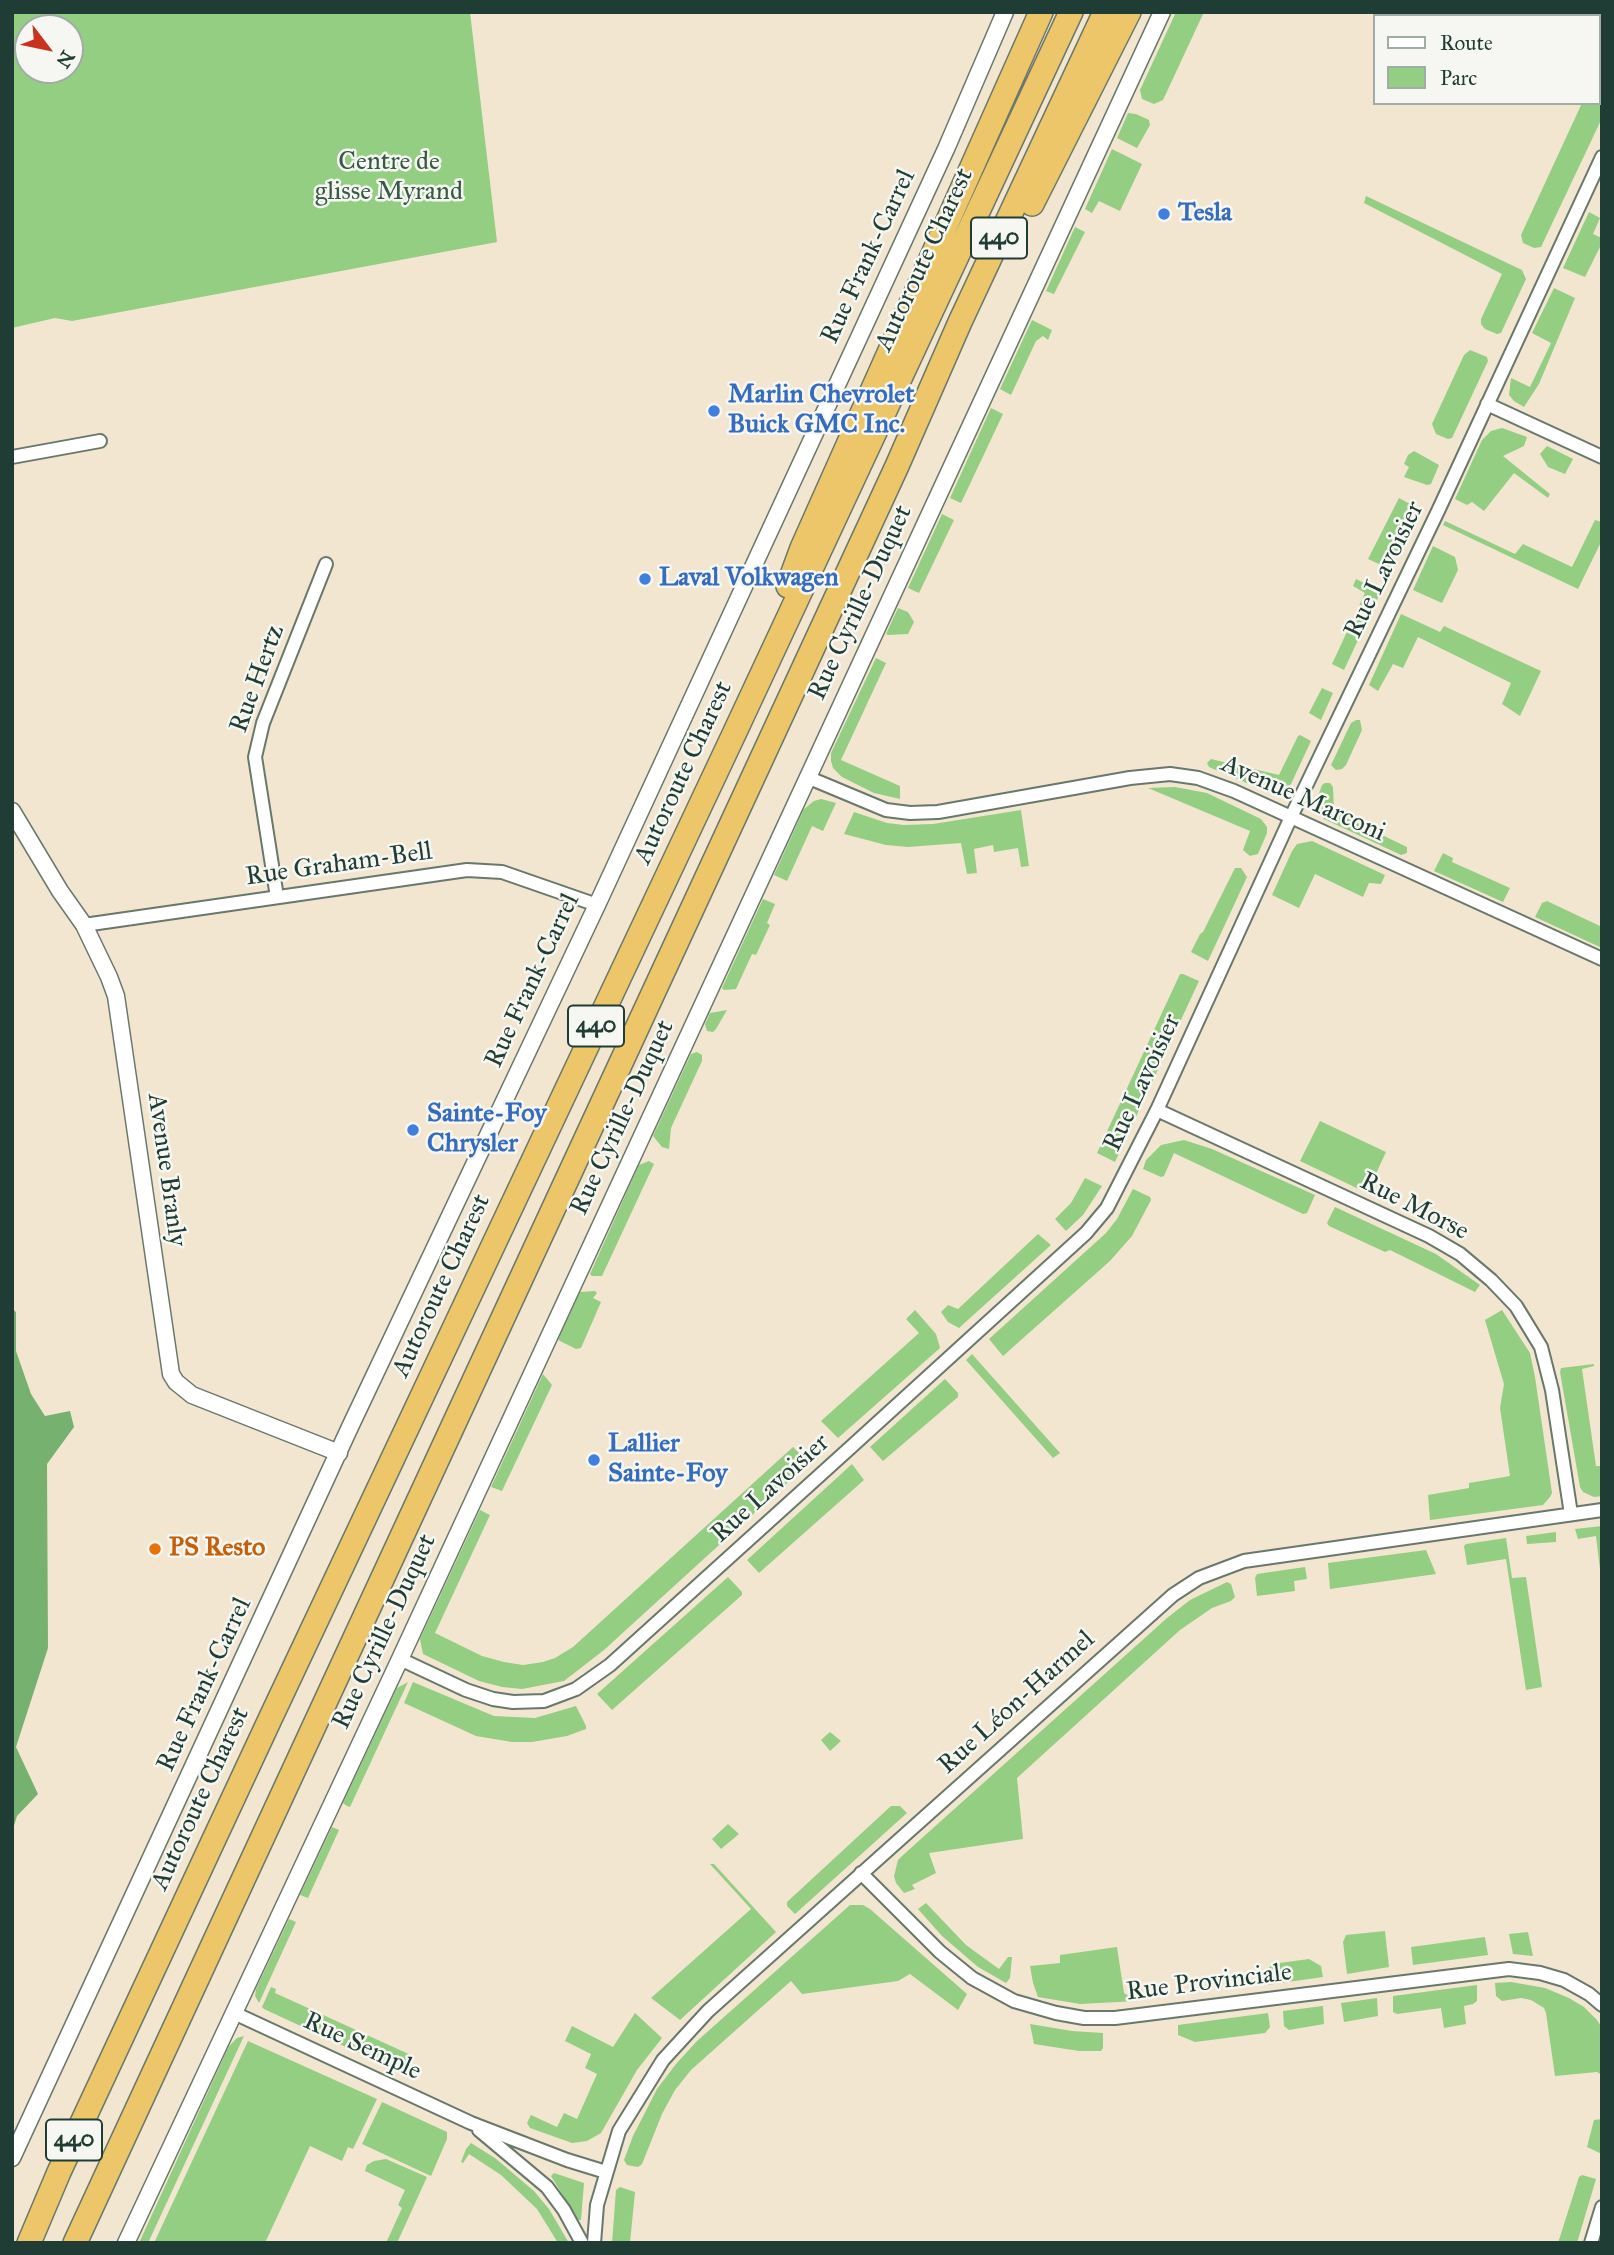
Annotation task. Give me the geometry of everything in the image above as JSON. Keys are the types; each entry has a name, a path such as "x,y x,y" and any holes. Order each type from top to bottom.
{"highway":[{"path":"734,734 802,548 1041,12"},
{"name":"Autoroute Charest","path":"29,2243 81,2123 1071,12"},
{"name":"440","path":"75,2243 898,466 960,322 1105,12"},
{"path":"898,466 972,326 1129,12"}],"street":[{"name":"Rue Frank-Carrel","path":"12,2158 597,905 946,149 1005,12"},
{"name":"Rue Cyrille-Duquet","path":"126,2243 400,1659 1162,12"},
{"name":"Rue Lavoisier","path":"400,1659 466,1690 513,1702 544,1701 576,1689 610,1665 1086,1233 1107,1209 1157,1111 1290,817 1438,511 1602,157"},
{"path":"1486,404 1602,457"},
{"path":"12,457 100,441"},
{"name":"Rue Hertz","path":"276,897 256,757 263,723 326,564"},
{"name":"Avenue Marconi","path":"807,777 886,810 910,813 938,812 1130,778 1170,774 1198,778 1234,791 1602,959"},
{"name":"Avenue Branly","path":"12,811 60,891 84,925 109,977 121,1017 171,1374 176,1382 192,1395 339,1453"},
{"name":"Rue Graham-Bell","path":"84,925 467,870 502,872 597,905"},
{"name":"Rue Morse","path":"1157,1111 1429,1236 1460,1254 1491,1280 1516,1306 1541,1347 1552,1390 1571,1514"},
{"name":"Rue Léon-Harmel","path":"606,2172 620,2131 663,2060 708,2011 1172,1595 1199,1578 1244,1561 1602,1510"},
{"name":"Rue Provinciale","path":"861,1873 940,1952 972,1978 1014,2001 1070,2015 1115,2018 1509,1969 1540,1973 1564,1980 1590,1994 1602,2005"},
{"name":"Rue Semple","path":"234,2013 471,2123 606,2172"},
{"name":"Rue Semple","path":"471,2123 547,2187 564,2210 582,2243"},
{"path":"594,2243 597,2205 606,2172"},
{"path":"1591,2243 1602,2207"}],"green space":[{"name":"Centre de glisse Myrand","path":"12,12 470,12 497,242 72,321 55,318 12,328"},
{"path":"1176,12 1204,12 1163,100 1154,104 1142,99 1140,90"},
{"path":"1602,78 1602,118 1541,247 1534,248 1523,243 1521,235 1581,105 1600,105"},
{"path":"1128,113 1149,120 1150,125 1137,148 1117,138"},
{"path":"1112,149 1142,164 1120,211 1099,201 1092,213 1085,209"},
{"path":"1366,196 1522,270 1526,279 1501,333 1485,329 1481,319 1502,274 1364,203"},
{"path":"1589,212 1600,218 1593,234 1602,238 1602,243 1585,277 1563,268"},
{"path":"1075,227 1085,232 1054,294 1046,291"},
{"path":"1554,288 1575,298 1539,384 1524,407 1509,395 1511,378 1530,387 1551,343 1532,333"},
{"path":"1032,320 1052,330 1048,340 1043,336 1036,341 1011,395 1000,389"},
{"path":"1470,350 1487,357 1488,361 1452,438 1448,439 1436,434 1432,424 1464,355"},
{"path":"991,408 1003,414 961,503 950,498"},
{"path":"1502,428 1527,437 1524,446 1503,456 1550,494 1548,498 1514,473 1484,511 1472,502 1467,505 1455,499 1482,440 1491,431"},
{"path":"1547,446 1573,459 1565,474 1548,467 1540,454"},
{"path":"1414,451 1439,465 1431,484 1404,477 1409,467 1404,464 1408,455"},
{"path":"1399,498 1419,509 1390,569 1368,559"},
{"path":"942,514 954,520 919,593 908,588"},
{"path":"1595,520 1602,522 1602,540 1578,589 1443,525 1445,521 1515,554 1523,544 1572,567"},
{"path":"1433,546 1455,557 1458,570 1442,603 1413,590"},
{"path":"1356,579 1376,589 1379,595 1344,670 1332,664 1365,593 1353,586"},
{"path":"898,608 908,612 914,622 908,634 888,635 886,634"},
{"path":"1401,614 1440,632 1444,626 1541,671 1520,716 1502,704 1511,683 1418,637 1403,668 1393,664 1378,691 1369,685"},
{"path":"876,658 886,663 841,760 900,786 900,799 874,793 842,777 833,768 831,761 831,753"},
{"path":"1322,688 1333,693 1321,720 1309,713"},
{"path":"1360,720 1362,730 1346,765 1336,770 1331,765 1351,723"},
{"path":"1300,735 1311,741 1291,784 1281,792 1270,793 1209,767 1207,763 1211,759 1279,775"},
{"path":"1325,783 1330,783 1333,787 1334,812 1407,847 1407,853 1401,855 1324,819 1316,802"},
{"path":"1175,787 1207,793 1261,819 1267,827 1267,833 1258,854 1250,856 1243,850 1250,831 1148,788"},
{"path":"821,799 836,803 823,831 812,826 787,881 774,875 804,809"},
{"path":"1021,810 1029,866 1021,867 1018,848 994,852 993,845 974,849 977,873 967,874 961,843 908,847 886,845 844,834 854,812 887,823 904,825 933,824"},
{"path":"1312,841 1385,875 1381,884 1369,883 1363,897 1315,874 1299,908 1272,895 1297,844"},
{"path":"1443,853 1453,858 1452,862 1510,888 1503,902 1434,871"},
{"path":"1235,868 1241,868 1247,877 1208,961 1191,952"},
{"path":"763,899 775,904 767,923 770,925 756,955 752,954 736,989 724,990 722,988"},
{"path":"1547,901 1602,927 1602,948 1535,917 1542,903"},
{"path":"1180,974 1199,981 1115,1162 1097,1153"},
{"path":"727,1010 716,1029 713,1032 707,1031 705,1024 710,1013"},
{"path":"697,1052 702,1055 702,1061 671,1128 669,1149 662,1147 653,1136 691,1054"},
{"path":"1320,1121 1386,1152 1367,1193 1300,1161"},
{"path":"1184,1140 1212,1149 1315,1195 1307,1213 1303,1214 1174,1153 1164,1176 1143,1169 1146,1160 1161,1145"},
{"path":"649,1161 654,1164 602,1276 592,1276 590,1274 639,1165"},
{"path":"1085,1178 1102,1186 1083,1215 1066,1231 1055,1219 1071,1203"},
{"path":"1133,1189 1151,1200 1132,1236 1110,1261 1003,1356 989,1339 1106,1233"},
{"path":"1335,1207 1436,1254 1480,1285 1475,1292 1390,1250 1385,1252 1329,1226 1327,1223"},
{"path":"1038,1234 1051,1245 959,1328 948,1322 941,1312 948,1305 958,1309"},
{"path":"580,1292 597,1293 593,1298 601,1302 581,1348 576,1349 560,1341 558,1339"},
{"path":"12,1308 16,1312 16,1351 31,1394 45,1416 70,1411 74,1427 47,1464 48,1648 16,1747 38,1794 17,1816 12,1832"},
{"path":"915,1310 936,1334 940,1348 838,1438 821,1421 919,1333 906,1319"},
{"path":"1502,1310 1530,1353 1552,1493 1543,1505 1430,1520 1428,1495 1469,1488 1469,1483 1510,1476 1500,1408 1504,1384 1485,1320"},
{"path":"972,1354 1060,1453 1053,1458 966,1360"},
{"path":"1594,1364 1582,1369 1596,1466 1602,1466 1602,1496 1594,1497 1583,1492 1580,1487 1560,1372 1561,1368"},
{"path":"543,1374 552,1385 502,1491 491,1487"},
{"path":"945,1379 958,1393 958,1397 883,1461 870,1447"},
{"path":"793,1447 809,1463 604,1650 564,1681 522,1689 502,1687 479,1681 423,1654 420,1639 480,1510 490,1515 435,1633 482,1656 504,1662 523,1665 543,1662 573,1647"},
{"path":"852,1464 864,1480 759,1573 747,1560"},
{"path":"1602,1526 1601,1578 1596,1536 1578,1539 1575,1529"},
{"path":"1556,1532 1556,1542 1527,1544 1526,1536"},
{"path":"1506,1538 1512,1578 1526,1577 1542,1687 1526,1690 1506,1559 1467,1565 1464,1546"},
{"path":"1426,1550 1436,1574 1330,1589 1328,1563"},
{"path":"1305,1567 1307,1579 1294,1581 1295,1591 1257,1596 1257,1574"},
{"path":"728,1577 742,1595 612,1710 597,1694"},
{"path":"1227,1582 1231,1584 1235,1597 1231,1601 1212,1608 1180,1630 1017,1778 1023,1839 929,1853 936,1873 912,1885 915,1889 904,1893 894,1876 898,1860 902,1856 1167,1618 1190,1600"},
{"path":"408,1682 350,1807 347,1806 343,1803 397,1688"},
{"path":"413,1682 494,1716 535,1718 576,1706 586,1729 567,1736 532,1742 512,1742 476,1736 404,1703"},
{"path":"830,1732 841,1741 830,1751 821,1740"},
{"path":"891,1806 900,1806 907,1813 795,1914 787,1906 787,1902"},
{"path":"728,1824 739,1834 721,1849 712,1839"},
{"path":"332,1827 339,1830 308,1898 300,1895"},
{"path":"710,1864 714,1864 776,1932 680,2020 651,1998 751,1909"},
{"path":"926,1903 966,1945 999,1969 1008,1957 1012,1957 1010,1978 1006,1983 978,1967 942,1936 918,1909"},
{"path":"850,1905 863,1905 870,1909 967,1994 958,2010 910,1974 898,1981 802,1994 791,1981 691,2070 675,2090 662,2114 642,2164 638,2167 627,2165 624,2160 633,2136 657,2089 676,2064 697,2041"},
{"path":"289,1919 296,1922 259,2003 255,1996 256,1989"},
{"path":"1385,1931 1389,1967 1347,1974 1343,1942 1346,1935"},
{"path":"1528,1932 1533,1956 1513,1954 1509,1934"},
{"path":"1485,1937 1488,1955 1413,1965 1411,1947"},
{"path":"1117,1947 1124,1993 1138,1998 1137,2001 1080,2004 1038,1997 1030,1966 1060,1963 1060,1955"},
{"path":"1309,1959 1321,1966 1323,1977 1267,1985 1266,1971 1272,1964"},
{"path":"1511,1982 1545,1988 1569,1998 1584,2007 1597,2020 1602,2028 1602,2075 1597,2072 1555,2076 1544,2008 1531,2000 1521,1998 1502,2001 1496,1996 1495,1983"},
{"path":"1477,1985 1477,2001 1464,2006 1466,2024 1444,2028 1441,2008 1397,2014 1393,2012 1393,1996"},
{"path":"271,1987 276,1989 275,1993 413,2056 404,2074 264,2009 262,2007"},
{"path":"1377,1998 1378,2016 1344,2022 1341,2003"},
{"path":"1323,2006 1324,2024 1289,2030 1284,2026 1283,2011"},
{"path":"635,2013 662,2038 637,2070 601,2133 587,2141 572,2143 530,2128 527,2123 531,2115 557,2127 564,2113 577,2119 597,2074 585,2068 591,2054 565,2041 572,2026 613,2047"},
{"path":"1268,2013 1270,2027 1265,2033 1195,2042 1178,2035 1178,2025"},
{"path":"1030,2024 1103,2033 1103,2048 1101,2051 1079,2051 1034,2044"},
{"path":"244,2036 148,2243 139,2243 229,2046 237,2038"},
{"path":"248,2041 377,2099 353,2149 348,2147 342,2161 310,2146 265,2243 154,2243"},
{"path":"382,2102 447,2132 447,2139 431,2176 362,2144"},
{"path":"1602,2119 1602,2154 1587,2147 1594,2120"},
{"path":"471,2143 495,2158 534,2191 549,2209 569,2243 558,2243 537,2209 501,2175 469,2154 463,2163 461,2162"},
{"path":"386,2159 427,2177 397,2243 386,2243 402,2208 398,2205 405,2190 365,2171 367,2165 374,2161"},
{"path":"554,2173 584,2183 581,2220 578,2220 551,2176"},
{"path":"1582,2175 1596,2179 1577,2243 1558,2243 1579,2177"},
{"path":"620,2187 635,2192 630,2243 612,2243 616,2190"}],"place":[{"name":"Tesla","path":"1164,214"},
{"name":"Marlin Chevrolet Buick GMC Inc.","path":"714,411"},
{"name":"Laval Volkwagen","path":"645,579"},
{"name":"Sainte-Foy Chrysler","path":"413,1130"},
{"name":"Lallier Sainte-Foy","path":"594,1460"},
{"name":"PS Resto","path":"155,1549"}]}
